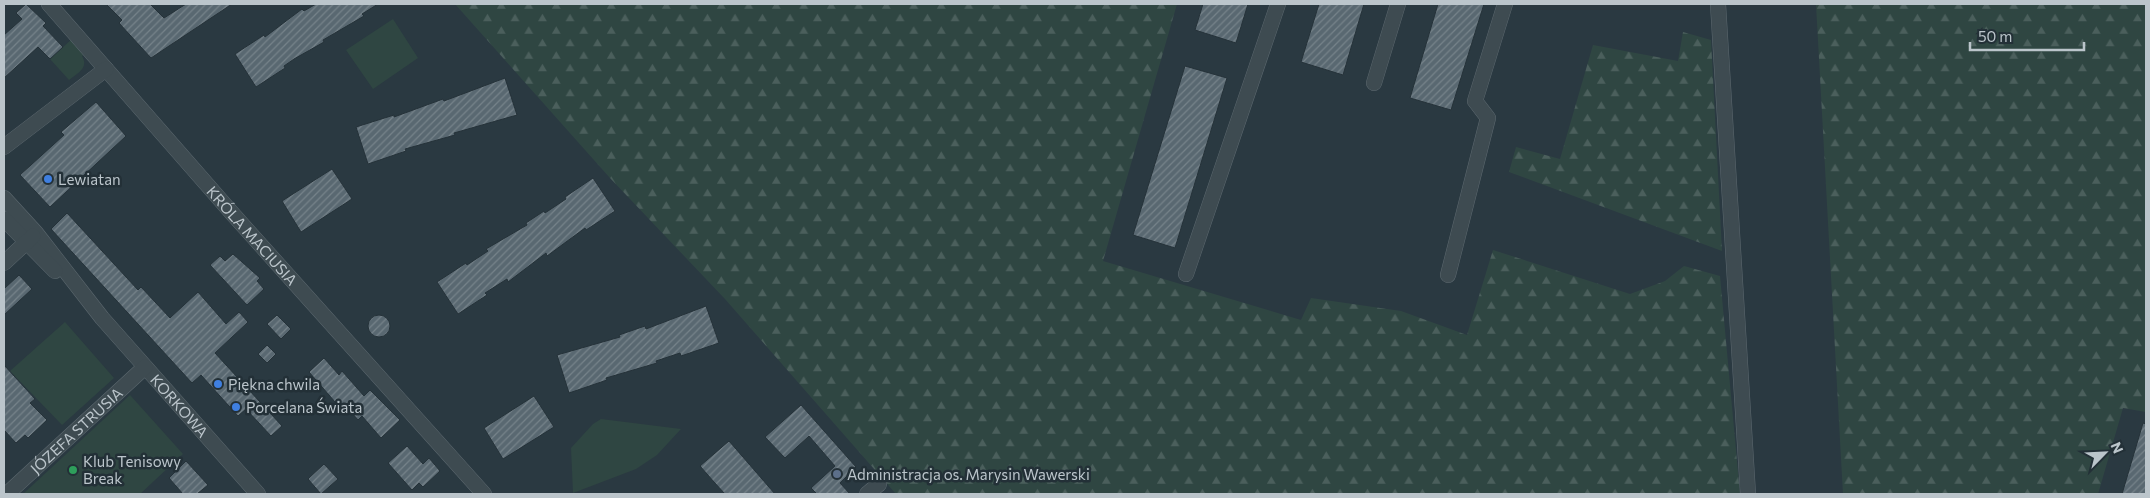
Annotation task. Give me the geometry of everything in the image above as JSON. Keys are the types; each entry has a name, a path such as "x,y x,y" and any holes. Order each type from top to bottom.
{"street":[{"name":"KRÓLA MACIUSIA","path":"50,4 186,160 484,494"},
{"path":"1186,274 1278,4"},
{"path":"1374,83 1398,4"},
{"path":"1448,275 1488,118 1475,100 1505,4"},
{"path":"1718,4 1748,494"},
{"path":"4,147 106,69"},
{"name":"KORKOWA","path":"4,198 31,238 258,494"},
{"name":"KORKOWA","path":"4,219 31,238"},
{"path":"4,263 31,238"},
{"name":"JÓZEFA STRUSIA","path":"8,494 145,367"}],"green space":[{"path":"455,4 1177,4 1103,261 1301,320 1311,298 1401,311 1467,335 1493,250 1630,294 1665,281 1684,266 1720,276 1740,494 896,494 725,299 610,178"},
{"path":"1816,4 2146,4 2146,412 2123,408 2098,494 1843,494"},
{"path":"393,19 418,58 373,89 346,50"},
{"path":"1683,32 1711,40 1722,251 1509,172 1516,147 1560,159 1593,45 1678,61"},
{"path":"72,39 85,53 82,56 84,60 83,67 69,80 50,59"},
{"path":"65,322 114,378 62,425 10,371"},
{"path":"130,395 183,454 140,494 23,494"},
{"path":"601,419 681,429 657,455 636,469 573,493 571,448 593,424"}],"building":[{"path":"26,4 46,23 43,26 63,47 50,59 38,47 4,78 4,35 22,19 16,13"},
{"path":"106,4 150,4 164,18 186,4 232,4 151,58 119,23 122,20"},
{"path":"316,4 378,4 362,14 364,16 294,59 284,66 285,68 256,87 235,54 264,35 265,37 302,9 304,11"},
{"path":"1203,4 1248,4 1236,43 1195,30"},
{"path":"1319,4 1364,4 1343,75 1301,62"},
{"path":"1438,4 1484,4 1451,110 1410,98"},
{"path":"1185,66 1227,78 1175,248 1133,235"},
{"path":"505,78 517,115 405,149 406,151 368,164 356,127 394,115 394,117 443,99 444,101"},
{"path":"96,102 126,136 50,207 20,175 64,135 61,132"},
{"path":"332,169 352,199 301,232 282,201"},
{"path":"593,178 615,211 586,230 585,228 547,256 546,253 508,282 507,279 485,293 487,295 458,314 437,282 466,263 467,265 488,251 486,249 566,199 565,197"},
{"path":"67,213 138,290 141,287 170,318 198,292 226,324 239,312 248,322 215,353 282,426 271,436 246,409 238,416 201,375 192,383 51,229"},
{"path":"233,254 260,278 257,281 264,289 247,305 210,265 220,256 225,261"},
{"path":"19,275 32,289 4,315 4,289"},
{"path":"706,306 719,343 681,356 680,353 656,361 657,363 606,378 607,380 569,393 557,355 620,337 619,335 645,326 646,329"},
{"path":"277,315 291,329 281,339 267,324"},
{"path":"379,315 387,318 390,326 387,334 379,337 371,334 368,326 371,318"},
{"path":"267,345 276,354 267,363 258,354"},
{"path":"324,358 339,375 342,371 364,396 370,390 400,420 381,438 362,416 358,420 346,406 342,410 309,372"},
{"path":"4,365 35,399 30,403 47,420 28,438 25,435 16,443 4,430"},
{"path":"534,396 554,427 503,459 484,428"},
{"path":"801,405 856,467 840,483 850,494 817,494 811,488 835,466 809,436 785,458 765,437"},
{"path":"2143,423 2146,424 2146,494 2122,494"},
{"path":"729,441 775,494 725,494 700,466"},
{"path":"407,446 423,464 429,458 440,471 423,487 419,483 412,490 388,463"},
{"path":"186,461 208,485 197,494 183,494 169,478"},
{"path":"324,464 338,479 321,494 308,479"}],"place":[{"name":"Lewiatan","path":"48,179"},
{"name":"Piękna chwila","path":"218,384"},
{"name":"Porcelana Świata","path":"236,407"},
{"name":"Klub Tenisowy Break","path":"73,470"},
{"name":"Administracja os. Marysin Wawerski","path":"837,474"}]}
